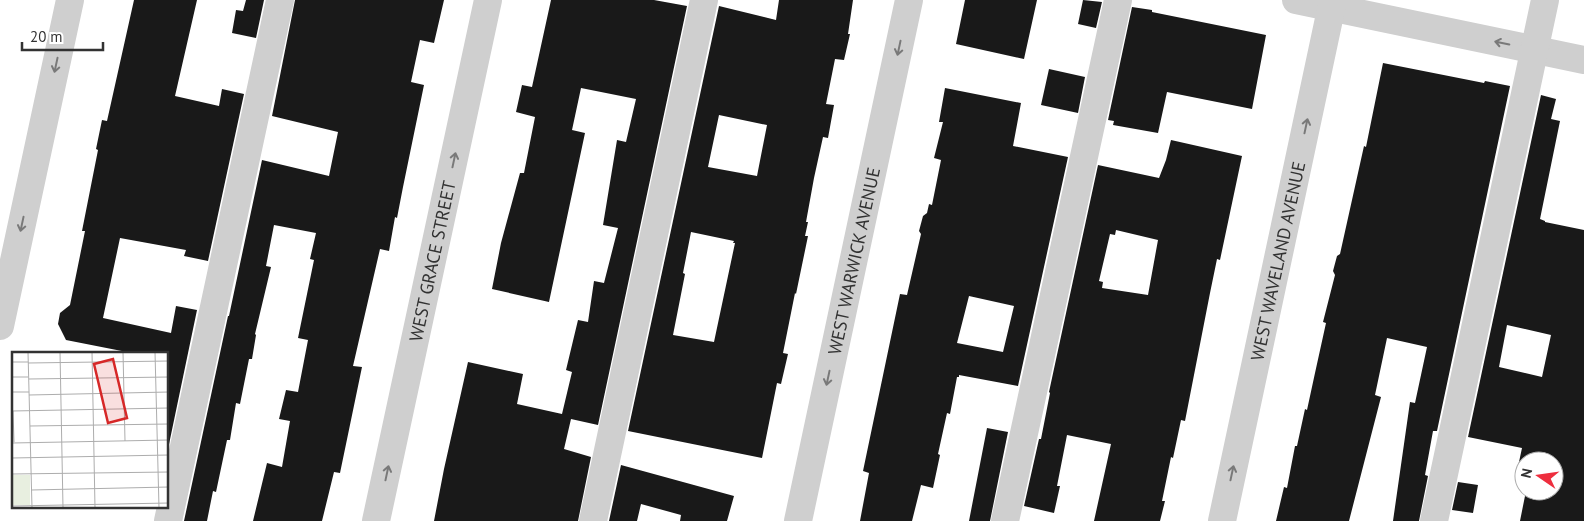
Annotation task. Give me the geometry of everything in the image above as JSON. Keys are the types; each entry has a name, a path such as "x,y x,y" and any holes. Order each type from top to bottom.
{"street":[{"path":"0,326 70,0"},
{"path":"168,521 280,0"},
{"name":"WEST GRACE STREET","path":"376,521 488,0"},
{"path":"594,521 704,0"},
{"name":"WEST WARWICK AVENUE","path":"798,521 909,0"},
{"path":"1005,521 1118,0"},
{"path":"1296,0 1332,4 1584,60"},
{"path":"1434,521 1545,0"},
{"name":"WEST WAVELAND AVENUE","path":"1222,521 1332,4"}],"building":[{"path":"134,0 197,0 175,96 219,106 222,89 244,94 208,261 184,256 186,250 120,238 103,318 171,333 176,306 197,310 169,444 169,352 127,352 66,340 58,324 60,313 70,305 85,231 82,231 98,150 96,149 102,120 107,121"},
{"path":"246,0 264,0 256,38 232,33 236,10 243,11"},
{"path":"295,0 444,0 434,43 420,40 411,82 424,85 397,218 395,217 389,251 380,249 353,366 362,367 340,473 334,472 322,521 253,521 267,463 282,467 290,421 279,419 286,390 298,392 308,340 298,338 314,260 310,259 316,233 274,225 266,266 271,267 255,334 252,359 249,359 240,404 236,403 230,440 227,440 216,492 213,491 207,521 184,521 262,160 329,176 338,132 272,116"},
{"path":"551,0 654,0 687,6 598,425 571,419 564,449 591,457 578,521 434,521 468,362 523,374 517,404 562,414 572,372 566,370 578,320 588,322 594,281 604,283 618,228 603,225 617,140 626,142 636,99 581,88 572,130 585,133 549,302 492,289 501,243 520,173 524,173 535,117 516,112 522,85 532,87"},
{"path":"779,0 853,0 848,34 850,34 844,60 835,59 826,104 834,105 828,138 823,137 814,178 806,222 808,222 805,236 808,236 783,353 788,354 781,384 777,383 762,458 628,431 719,6 776,20","holes":["719,115 767,125 757,176 708,167","691,232 734,241 733,243 735,243 714,342 673,335"]},
{"path":"965,0 1037,0 1024,59 956,44"},
{"path":"1083,0 1102,2 1096,28 1078,24"},
{"path":"1132,7 1266,35 1252,109 1167,92 1158,133 1113,125 1114,121 1108,120"},
{"path":"1383,63 1484,83 1485,81 1510,86 1437,431 1433,431 1425,475 1428,476 1419,521 1393,521 1410,402 1415,403 1427,347 1387,338 1375,395 1381,397 1349,521 1276,521 1284,487 1287,488 1295,446 1297,446 1305,409 1307,410 1326,323 1323,322 1335,275 1333,271 1337,256 1340,254 1364,146 1366,147"},
{"path":"1049,69 1085,77 1078,113 1041,105"},
{"path":"945,88 1021,103 1013,146 1068,157 1018,386 959,375 950,414 947,413 933,488 921,485 912,521 860,521 869,473 863,471 900,294 907,295 921,234 919,231 929,204 932,205 941,160 934,158 943,122 939,122","holes":["969,296 1014,306 1003,352 957,343"]},
{"path":"1541,95 1556,99 1551,119 1560,121 1540,219 1545,222 1584,230 1584,521 1520,521 1524,501 1564,501 1564,451 1521,451 1522,448 1468,437","holes":["1507,325 1551,335 1542,377 1499,367"]},
{"path":"1171,140 1242,156 1220,260 1217,259 1185,421 1181,420 1173,458 1171,457 1162,501 1165,501 1160,521 1094,521 1111,444 1067,435 1054,513 1024,506 1039,439 1041,439 1049,392 1098,165 1159,178","holes":["1116,230 1158,240 1148,295 1102,288 1103,282 1099,281 1110,234 1115,235"]},
{"path":"987,428 1008,432 990,521 969,521"},
{"path":"621,465 734,496 727,521 680,521 681,515 641,504 637,521 609,521"},
{"path":"1458,482 1478,485 1473,513 1452,510"}]}
